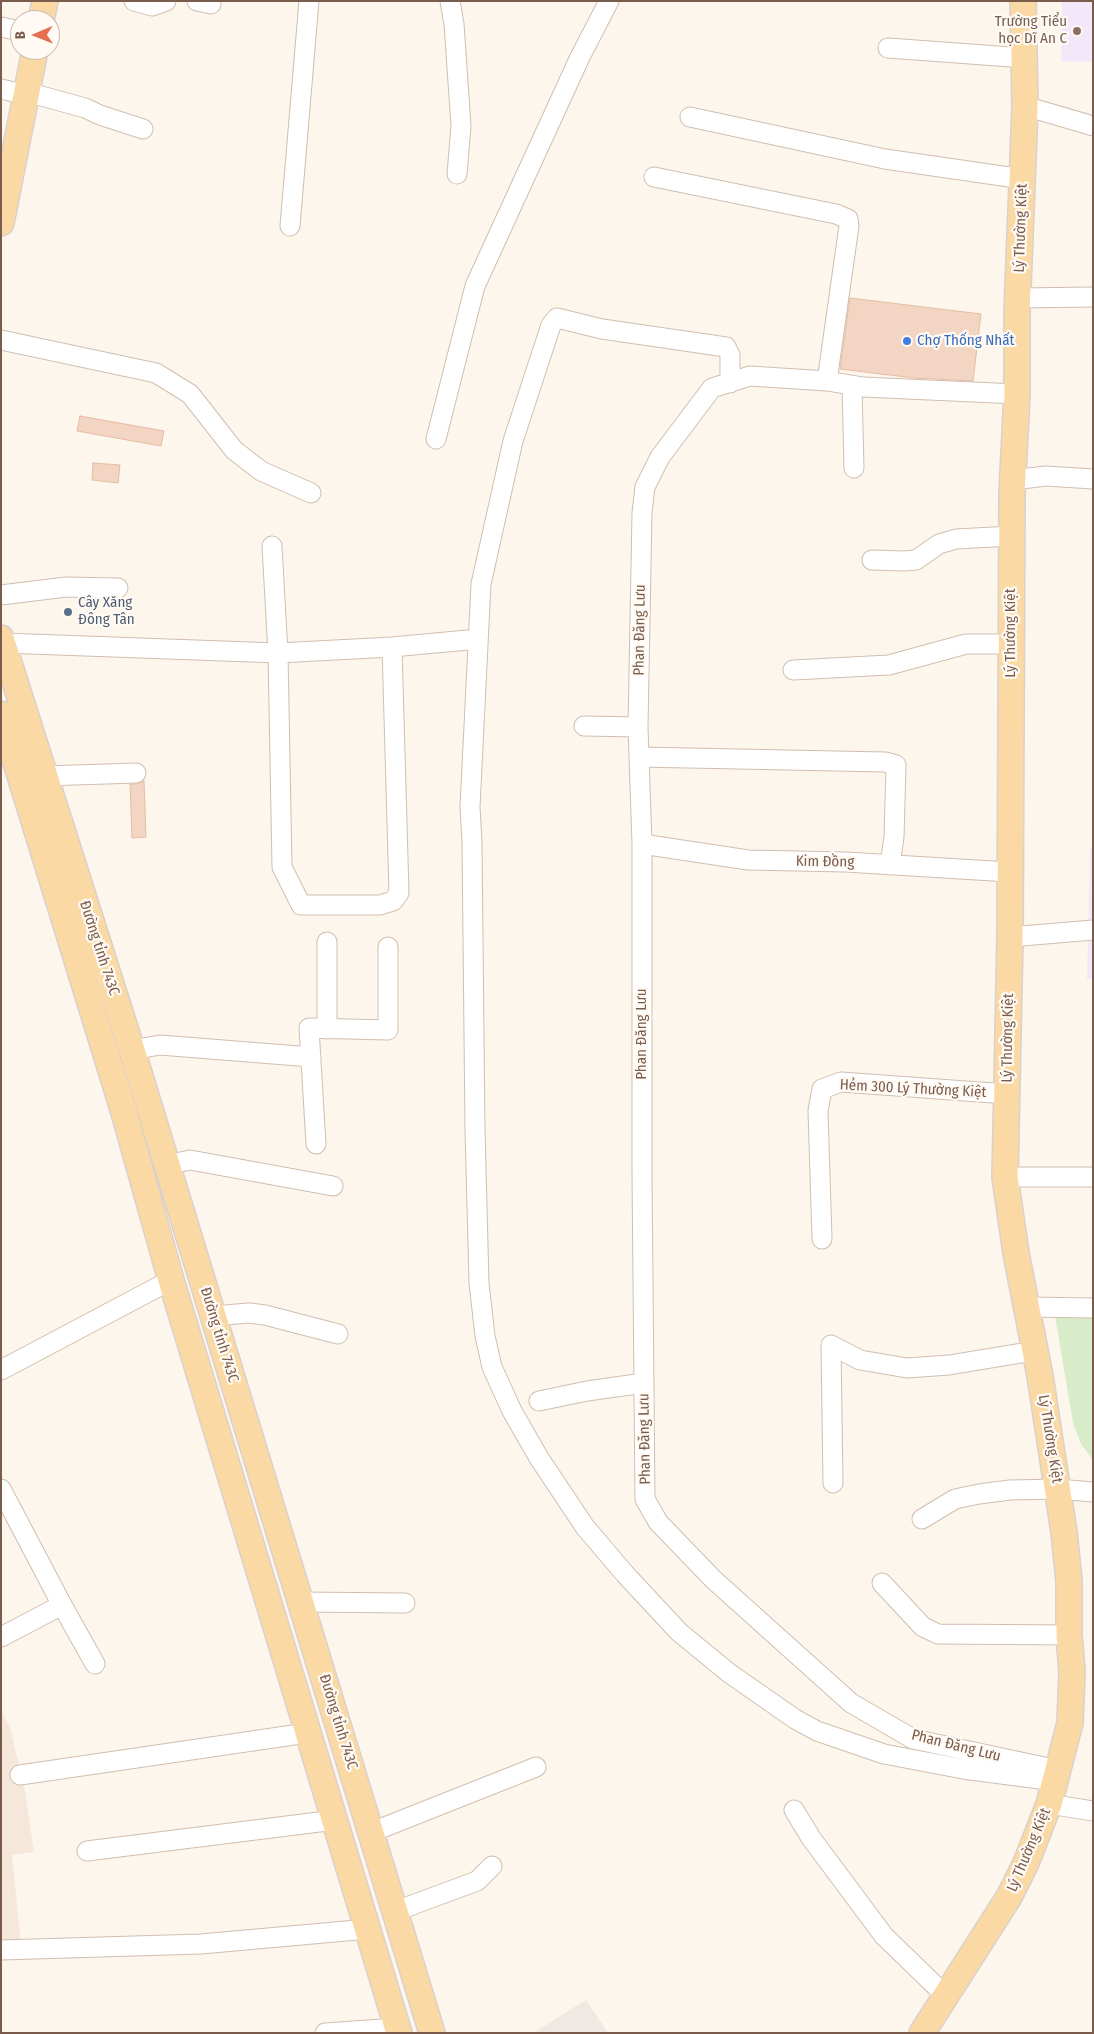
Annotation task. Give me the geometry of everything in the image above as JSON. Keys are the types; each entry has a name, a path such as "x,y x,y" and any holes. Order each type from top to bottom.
{"main road":[{"name":"Lý Thường Kiệt","path":"929,2030 946,1996 1009,1897 1026,1863 1054,1785 1070,1722 1072,1672 1069,1635 1069,1581 1040,1376 1026,1307 1005,1177 1010,937 1013,480 1026,58 1023,1"},
{"path":"1,223 9,140 27,93 33,60"},
{"name":"Đường tỉnh 743C","path":"2,640 132,1050 432,2033"},
{"name":"Đường tỉnh 743C","path":"1,714 123,1109 171,1280 398,2030"}],"street":[{"path":"134,1 152,6 166,1"},
{"path":"290,226 309,1"},
{"path":"450,1 454,24 461,126 457,174"},
{"path":"436,439 475,286 528,175 580,57 609,1"},
{"path":"888,48 1026,58"},
{"path":"1,89 27,93 85,108 143,129"},
{"path":"1025,106 1093,126"},
{"path":"690,116 885,159 1023,179"},
{"path":"654,178 836,214 848,219 849,226 827,381"},
{"path":"1018,298 1093,297"},
{"path":"730,383 730,355 726,347 602,329 558,318 552,323 513,441 481,584 470,807 479,1283 485,1336 492,1367 512,1411 538,1458 585,1526 624,1574 678,1632 729,1674 795,1719 817,1731 884,1754 1054,1785 1093,1811"},
{"path":"1,340 156,373 190,394 240,455 261,471 311,493"},
{"name":"Phan Đăng Lưu","path":"1017,394 852,386 827,381 750,376 712,388 660,457 644,487 638,757 642,844 642,1172 645,1499 658,1522 714,1580 851,1703 914,1739 1054,1785"},
{"path":"852,386 854,468"},
{"path":"1013,480 1046,476 1093,478"},
{"path":"872,560 916,560 939,544 956,539 1012,536"},
{"path":"272,546 278,653 282,867 301,905 380,905 393,901 399,893 392,647"},
{"path":"1,595 66,587 118,588"},
{"path":"2,640 278,653 392,647 468,640"},
{"path":"793,670 889,665 966,644 1011,644"},
{"path":"584,726 638,727"},
{"path":"638,757 885,762 896,765 894,837 890,865"},
{"path":"45,776 136,773"},
{"name":"Kim Đồng","path":"642,844 748,860 846,862 1009,872"},
{"path":"1010,937 1093,930"},
{"path":"327,1029 328,942"},
{"path":"316,1144 309,1028 388,1030 388,947"},
{"path":"132,1050 160,1045 311,1056"},
{"name":"Hẻm 300 Lý Thường Kiệt","path":"822,1239 818,1111 822,1088 841,1082 1007,1094"},
{"path":"167,1165 190,1160 333,1186"},
{"path":"1005,1177 1093,1177"},
{"path":"1,1370 171,1280"},
{"path":"1026,1307 1093,1308"},
{"path":"213,1316 249,1313 265,1315 338,1334"},
{"path":"833,1483 831,1345 860,1360 907,1368 950,1365 1034,1351"},
{"path":"539,1401 586,1391 644,1383"},
{"path":"922,1519 955,1499 1010,1490 1057,1489 1093,1492"},
{"path":"4,1500 95,1664"},
{"path":"882,1583 923,1627 938,1634 1069,1635"},
{"path":"301,1602 405,1603"},
{"path":"1,1637 62,1605"},
{"path":"20,1775 307,1733"},
{"path":"372,1832 536,1767"},
{"path":"794,1810 811,1838 884,1936 946,1996"},
{"path":"87,1852 335,1820"},
{"path":"396,1911 477,1881 492,1866"},
{"path":"1,1950 201,1944 368,1929"},
{"path":"325,2033 398,2030"}],"shaded area":[{"name":"Trường Tiểu học Dĩ An C","path":"1062,1 1093,1 1093,62 1061,61"},
{"path":"1090,848 1093,848 1093,979 1087,979"},
{"path":"1,1711 10,1727 25,1791 34,1852 12,1855 22,1954 1,1955"},
{"path":"586,2000 608,2033 533,2033"}],"green space":[{"path":"1054,1310 1093,1312 1093,1460 1081,1444 1073,1423"}],"building":[{"name":"Chợ Thống Nhất","path":"850,298 981,314 973,381 914,378 840,369"},
{"path":"80,416 164,431 161,446 77,431"},
{"path":"93,463 120,465 118,483 92,480"},
{"path":"144,781 146,837 132,838 130,784"}],"place":[{"name":"Trường Tiểu học Dĩ An C","path":"1077,31"},
{"name":"Chợ Thống Nhất","path":"907,341"},
{"name":"Cây Xăng Đông Tân","path":"68,612"}]}
